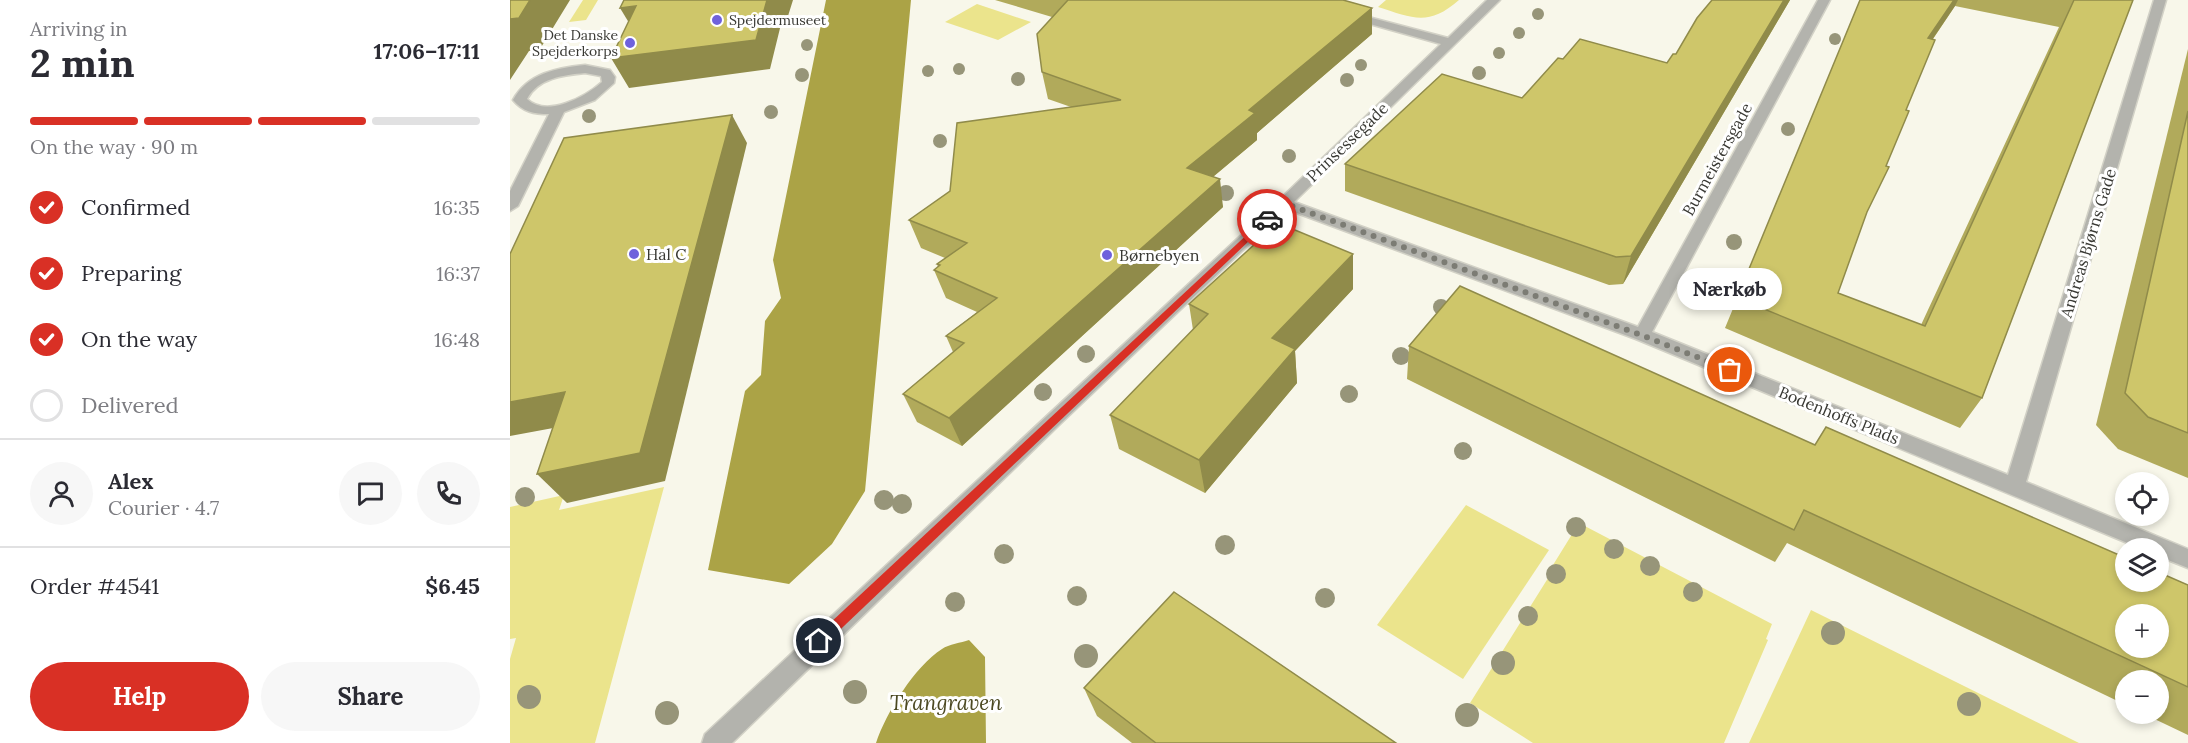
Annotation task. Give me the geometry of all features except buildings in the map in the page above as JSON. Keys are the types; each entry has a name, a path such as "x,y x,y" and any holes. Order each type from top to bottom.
{"street":[{"name":"Prinsessegade","path":"714,743 1284,203 1494,0"},
{"name":"Burmeistersgade","path":"1641,335 1824,0"},
{"name":"Andreas Bjørns Gade","path":"2015,486 2160,0"},
{"path":"1340,12 1448,42"},
{"path":"510,206 559,108 592,97 608,83 609,77 597,70 563,72 530,86 522,93 519,100 531,109 559,108"},
{"name":"Bodenhoffs Plads","path":"1284,203 1641,335 2015,486 2188,559"}],"shaded area":[{"path":"583,0 598,0 586,20 569,22"},
{"path":"1386,0 1459,0 1438,14 1420,18 1378,7"},
{"path":"977,4 1031,22 998,40 945,22"},
{"path":"664,487 595,743 510,743 510,659 516,638 510,639 510,507 564,495 559,510"},
{"path":"1466,505 1549,550 1463,679 1377,625"},
{"path":"1579,523 1772,624 1766,639 1768,640 1724,743 1533,743 1470,703 1555,567 1553,565"},
{"path":"1811,610 2079,743 1749,743"}],"water":[{"path":"826,0 911,0 865,491 832,544 789,584 708,570 745,391 761,375 765,321 781,298 773,260"},
{"name":"Trangraven","path":"969,640 985,657 986,743 876,743 894,705 912,678 945,647"}],"way so far":[{"path":"1267,219 1284,203 1730,370"}],"place":[{"name":"Spejdermuseet","path":"717,20"},
{"name":"Det Danske Spejderkorps","path":"630,43"},
{"name":"Hal C","path":"634,254"},
{"name":"Børnebyen","path":"1107,255"},
{"name":"Nærkøb","path":"1730,370"}],"route":[{"path":"819,641 1267,219"}]}
